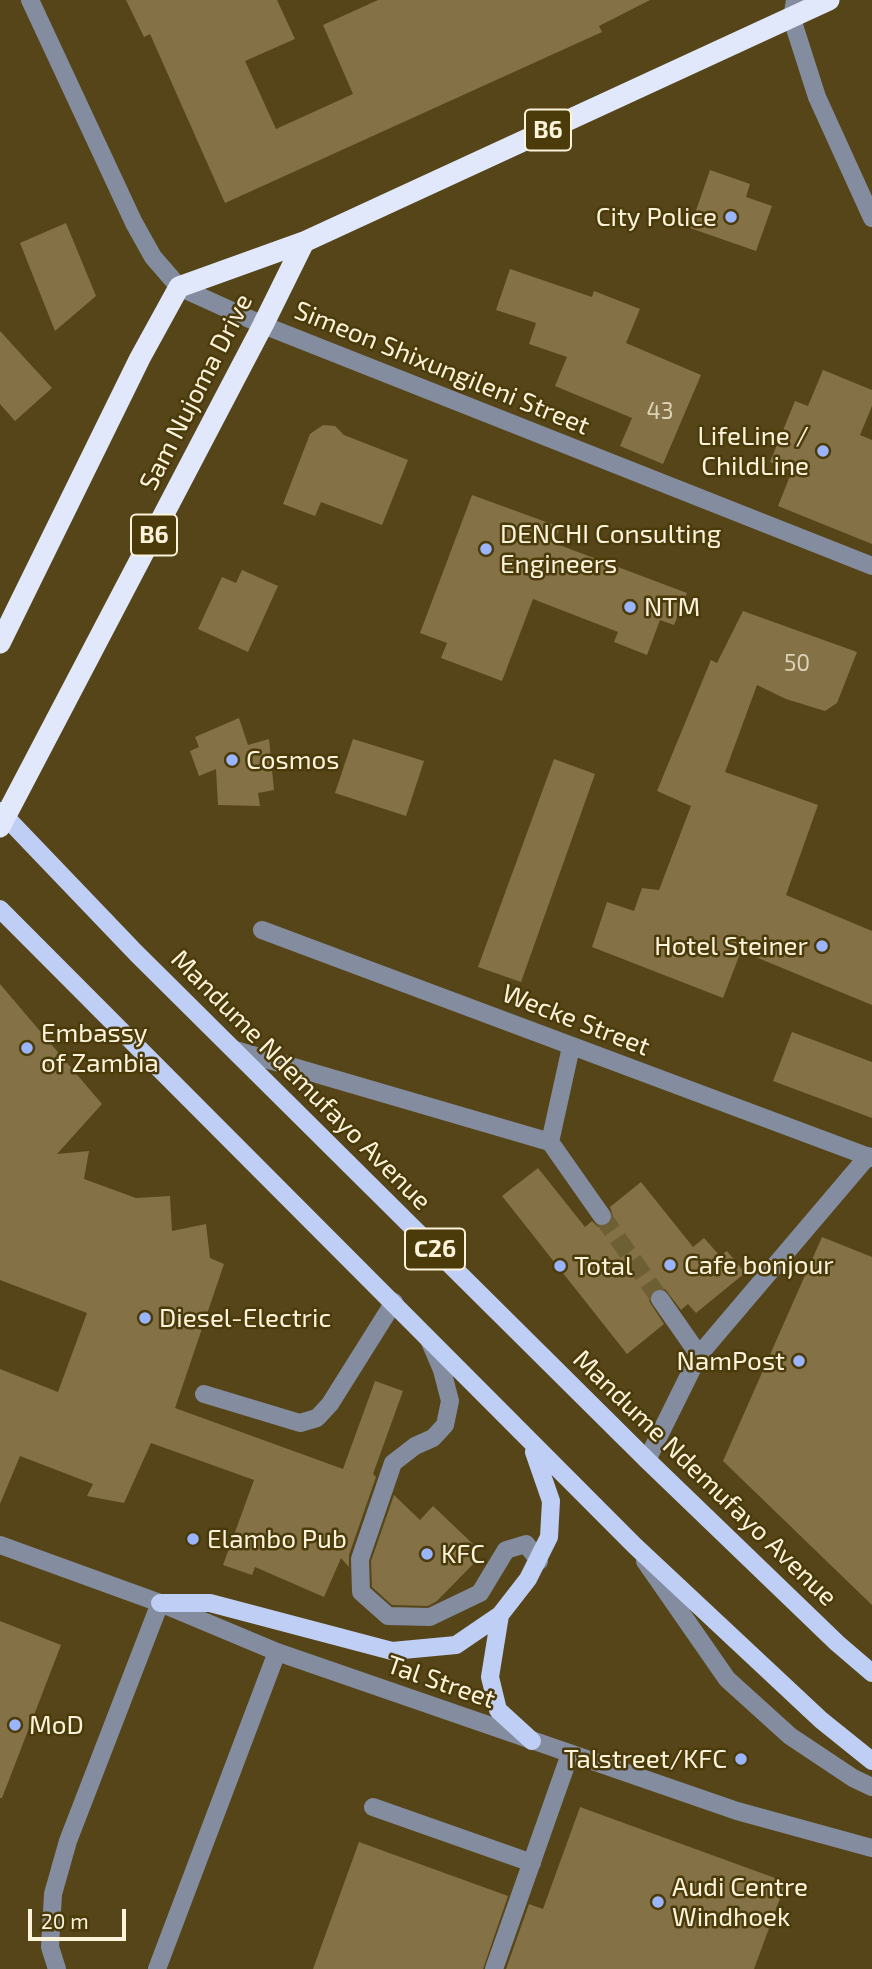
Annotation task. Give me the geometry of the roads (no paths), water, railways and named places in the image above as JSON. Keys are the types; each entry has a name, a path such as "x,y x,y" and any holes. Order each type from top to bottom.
{"highway":[{"name":"Sam Nujoma Drive","path":"179,287 304,242 793,10 829,0"},
{"name":"Sam Nujoma Drive","path":"2,818 264,325 304,242"},
{"path":"0,643 140,358 179,287"}],"main road":[{"name":"Mandume Ndemufayo Avenue","path":"2,818 648,1460 836,1643 872,1673"},
{"name":"C26","path":"0,909 635,1546 821,1720 872,1761"},
{"path":"160,1603 210,1603 392,1651 456,1645 500,1615 528,1579 549,1537 551,1501 532,1445"},
{"path":"500,1615 490,1677 498,1710 532,1741"}],"street":[{"name":"Simeon Shixungileni Street","path":"30,0 134,223 153,257 179,287 264,325 872,566"},
{"path":"793,10 817,97 872,218"},
{"name":"Wecke Street","path":"262,930 870,1157"},
{"path":"550,1142 571,1047"},
{"path":"235,1050 550,1142 602,1216"},
{"path":"648,1460 699,1356 870,1157"},
{"path":"660,1299 699,1356"},
{"path":"204,1394 300,1423 317,1418 330,1404 394,1303"},
{"path":"429,1342 443,1370 450,1402 445,1425 433,1438 415,1446 393,1463 360,1559 361,1592 388,1616 430,1617 480,1593 506,1550 526,1544 539,1561"},
{"name":"Tal Street","path":"0,1545 160,1603 277,1652 532,1741 737,1811 872,1848"},
{"path":"635,1546 727,1679 790,1735 853,1778 872,1787"},
{"path":"57,1969 50,1947 53,1894 68,1841 160,1603"},
{"path":"158,1969 277,1652"},
{"path":"494,1969 570,1754"},
{"path":"373,1807 531,1863"}],"tunnel":[{"path":"602,1216 660,1299"}],"place":[{"name":"City Police","path":"731,217"},
{"name":"LifeLine / ChildLine","path":"823,451"},
{"name":"DENCHI Consulting Engineers","path":"486,549"},
{"name":"NTM","path":"630,607"},
{"name":"Cosmos","path":"232,760"},
{"name":"Hotel Steiner","path":"822,946"},
{"name":"Embassy of Zambia","path":"27,1048"},
{"name":"Cafe bonjour","path":"670,1265"},
{"name":"Total","path":"560,1266"},
{"name":"Diesel-Electric","path":"145,1318"},
{"name":"NamPost","path":"799,1361"},
{"name":"Elambo Pub","path":"193,1539"},
{"name":"KFC","path":"427,1554"},
{"name":"MoD","path":"15,1725"},
{"name":"Talstreet/KFC","path":"741,1759"},
{"name":"Audi Centre Windhoek","path":"658,1902"}]}
